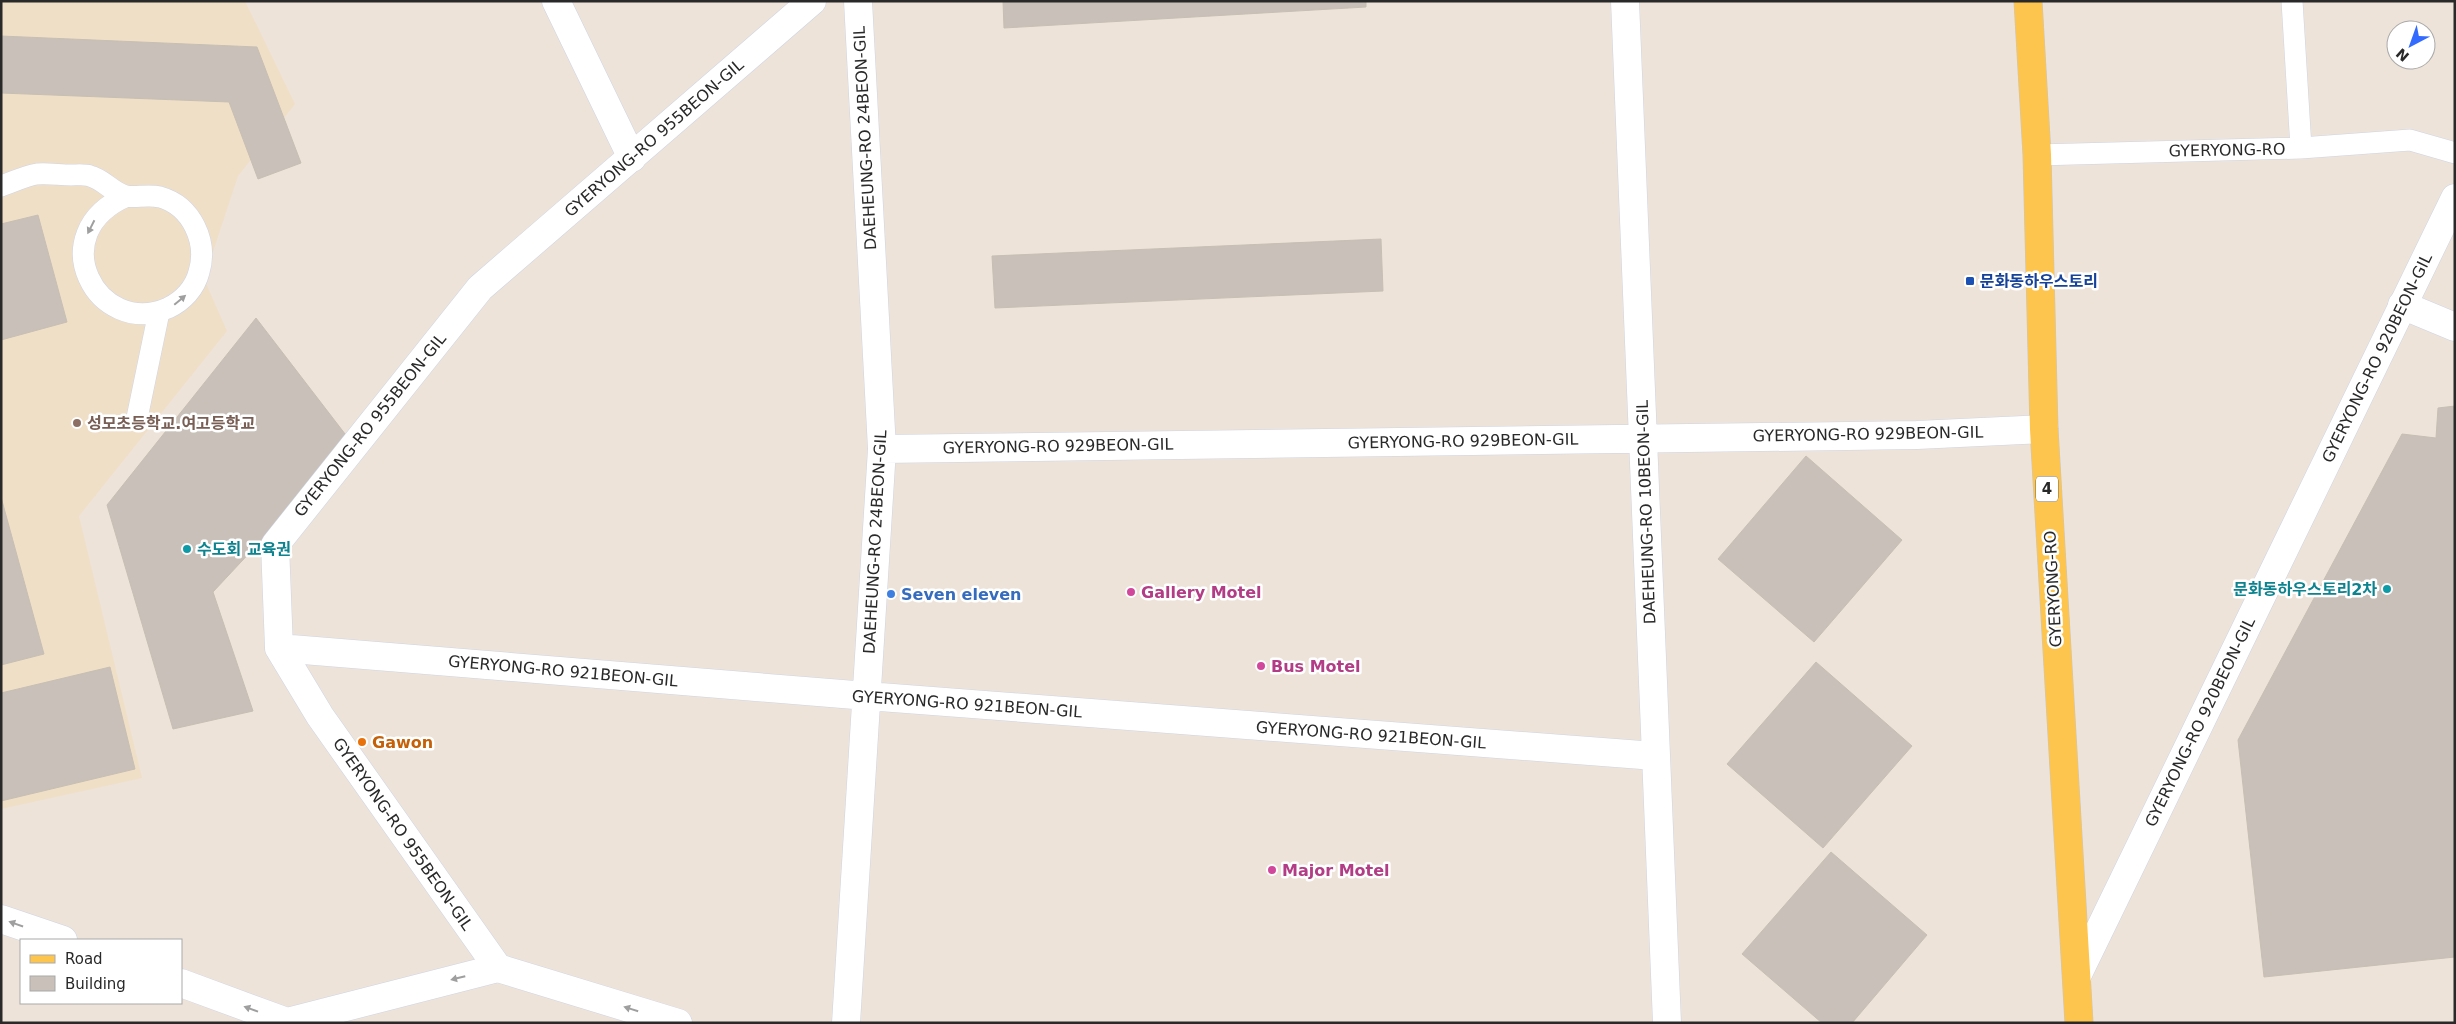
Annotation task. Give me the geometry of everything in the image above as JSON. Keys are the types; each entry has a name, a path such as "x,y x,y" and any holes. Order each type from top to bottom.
{"main road":[{"name":"GYERYONG-RO","path":"2028,1 2037,155 2044,429 2080,1023"}],"street":[{"path":"556,1 632,158"},
{"name":"GYERYONG-RO 955BEON-GIL","path":"498,968 320,716 279,648 275,545 480,288 812,1"},
{"name":"DAEHEUNG-RO 24BEON-GIL","path":"846,1023 882,449 858,1"},
{"name":"DAEHEUNG-RO 10BEON-GIL","path":"1626,1 1667,1023"},
{"name":"GYERYONG-RO 920BEON-GIL","path":"2077,976 2455,198"},
{"path":"2402,305 2455,327"},
{"name":"GYERYONG-RO 929BEON-GIL","path":"882,449 1916,435 2044,429"},
{"name":"GYERYONG-RO 921BEON-GIL","path":"279,648 867,696 1655,756"},
{"path":"1,919 61,939"},
{"path":"182,983 287,1022 498,968 678,1023"}],"lane":[{"name":"GYERYONG-RO","path":"2037,155 2301,148 2292,1"},
{"path":"2301,148 2410,140 2455,153"},
{"path":"1,186 37,174 90,176 127,196"},
{"path":"144,194 161,197 176,204 189,216 197,230 202,246 202,264 197,280 187,294 174,305 159,312 125,311 110,304 97,292 88,278 84,261 84,244 89,228 98,214 112,203 127,196 144,194"},
{"path":"138,418 159,312"}],"shaded area":[{"name":"성모초등학교.여고등학교","path":"1,1 245,1 295,104 238,176 204,279 227,331 79,516 142,778 1,809"}],"building":[{"path":"1003,1 1366,1 1366,7 1004,28"},
{"path":"1,36 257,47 301,163 258,179 229,102 1,93"},
{"path":"38,215 67,322 1,340 1,224"},
{"path":"1381,239 1383,291 995,308 992,256"},
{"name":"수도회 교육권","path":"256,318 352,443 213,592 253,711 173,729 107,505"},
{"name":"문화동하우스토리2차","path":"2455,406 2455,957 2264,977 2238,740 2402,434 2436,438 2438,408"},
{"path":"1806,456 1902,540 1814,642 1718,559"},
{"path":"1,497 44,654 1,665"},
{"path":"1816,662 1912,746 1823,848 1727,764"},
{"path":"110,667 135,769 1,801 1,693"},
{"path":"1831,852 1927,935 1852,1023 1822,1023 1742,954"}],"place":[{"name":"문화동하우스토리","path":"1970,281"},
{"name":"성모초등학교.여고등학교","path":"77,423"},
{"name":"수도회 교육권","path":"187,549"},
{"name":"문화동하우스토리2차","path":"2387,589"},
{"name":"Gallery Motel","path":"1131,592"},
{"name":"Seven eleven","path":"891,594"},
{"name":"Bus Motel","path":"1261,666"},
{"name":"Gawon","path":"362,742"},
{"name":"Major Motel","path":"1272,870"}]}
